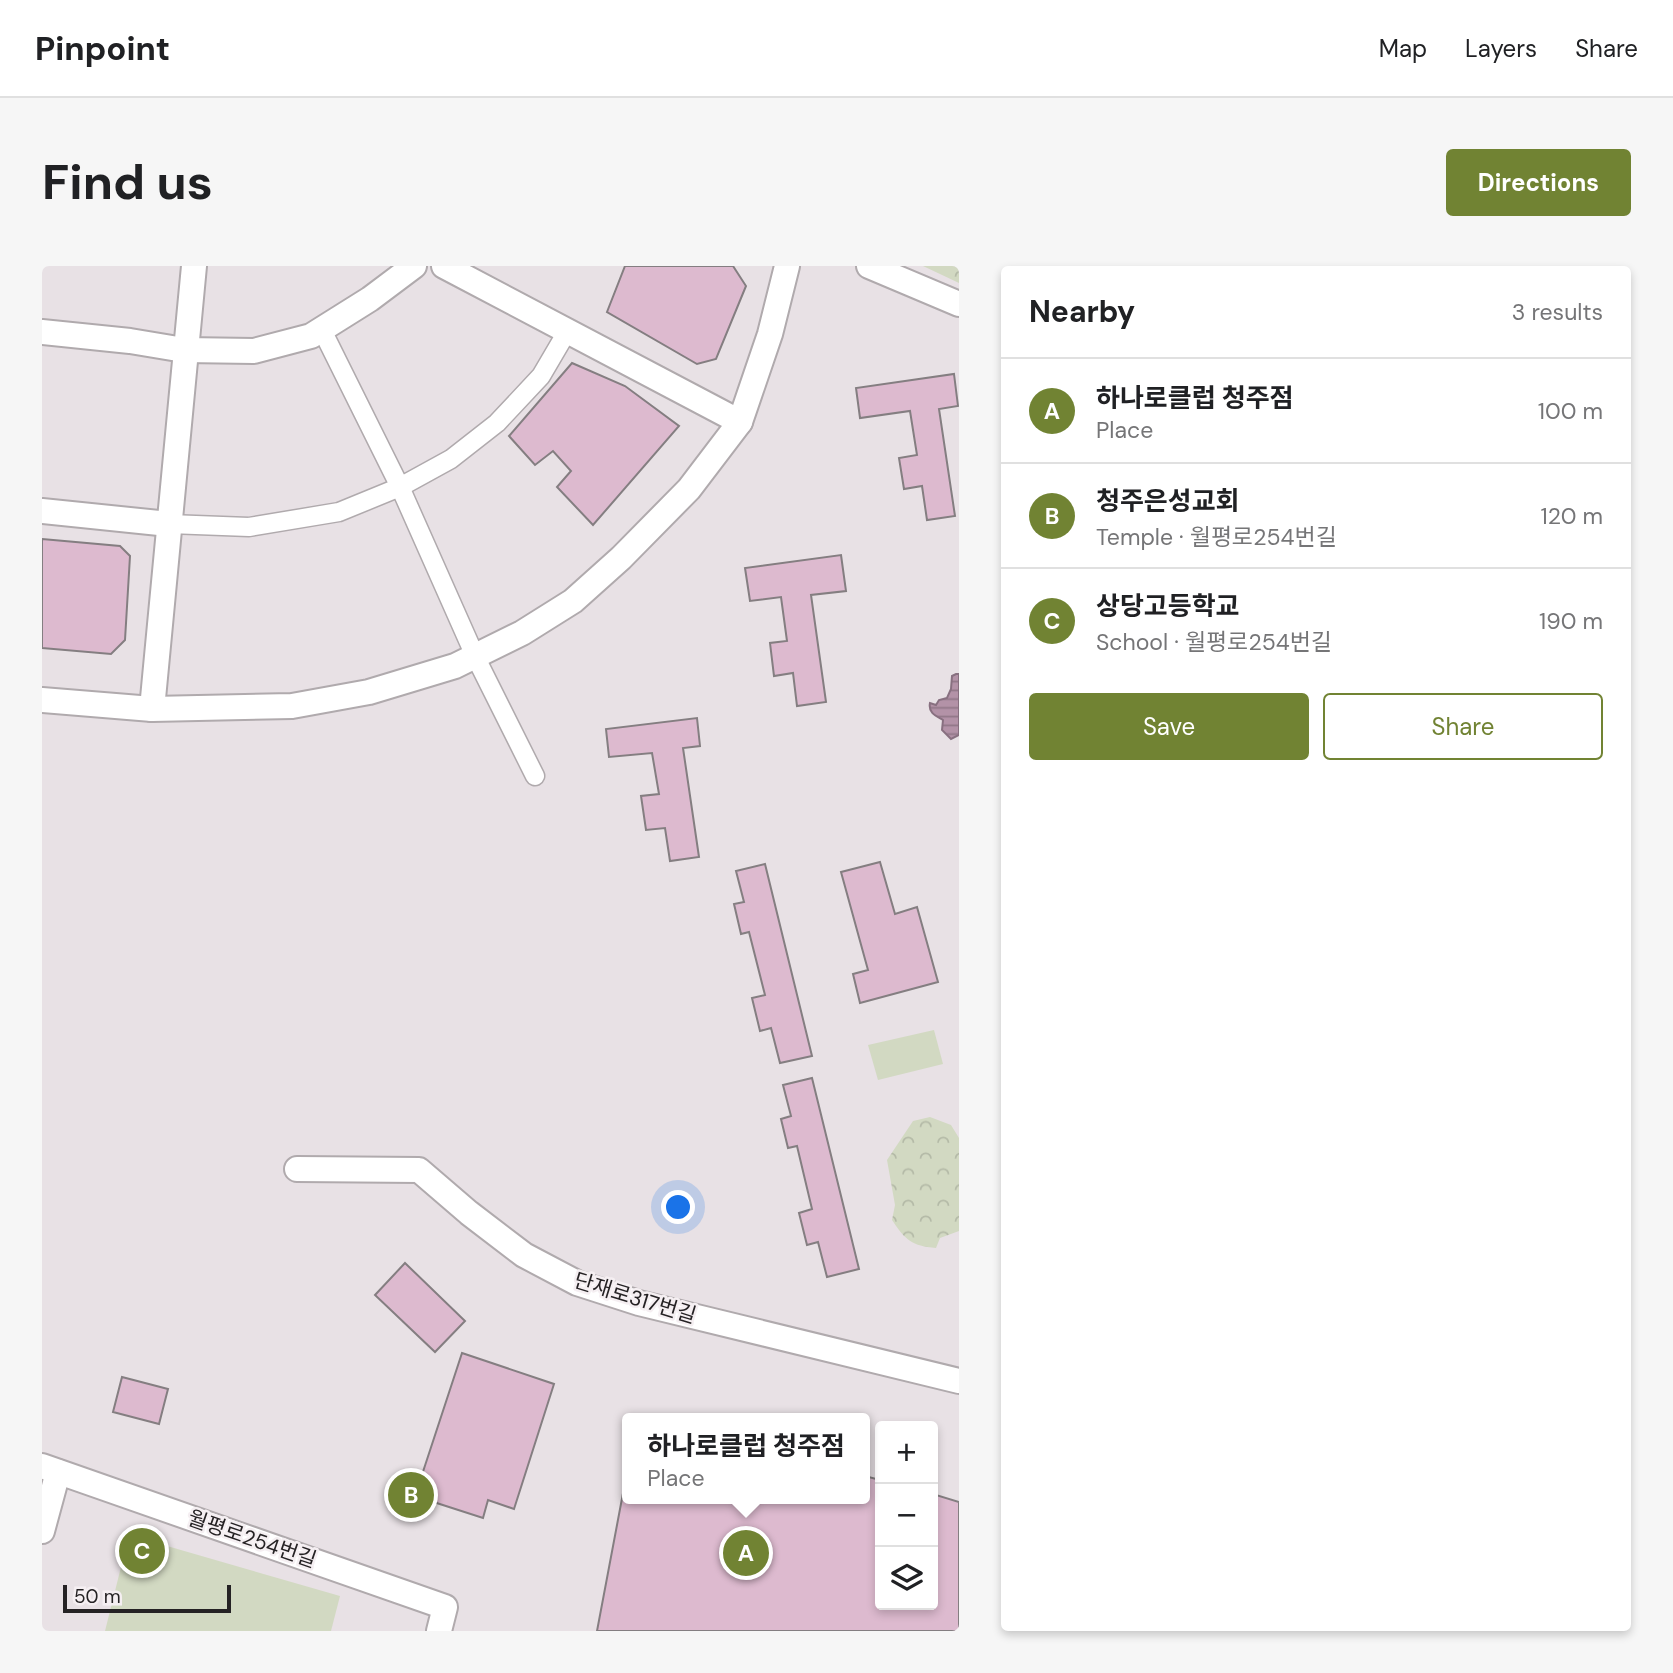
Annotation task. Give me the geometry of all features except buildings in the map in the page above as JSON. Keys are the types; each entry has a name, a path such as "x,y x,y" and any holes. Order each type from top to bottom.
{"street":[{"path":"152,709 194,266"},
{"path":"42,332 130,341 184,350 254,351 311,337 370,299 414,266"},
{"path":"444,266 740,422"},
{"path":"42,701 152,709 292,706 369,692 455,666 522,633 573,601 621,558 689,489 740,422 770,334 787,266"},
{"path":"869,266 959,304"},
{"path":"322,330 400,487 475,656 535,776"},
{"path":"42,511 169,524 249,527 340,512 400,487 451,459 497,423 541,376 568,330"},
{"name":"단재로317번길","path":"297,1169 419,1170 524,1255 577,1283 636,1303 959,1381"},
{"name":"월평로254번길","path":"42,1531 50,1469 445,1607 439,1631"}],"green space":[{"path":"923,266 959,266 959,283"},
{"path":"934,1030 943,1064 878,1080 868,1045"},
{"path":"930,1117 951,1125 959,1138 959,1231 940,1238 936,1248 910,1241 892,1220 895,1205 887,1160 913,1121"},
{"path":"129,1535 340,1596 331,1631 105,1631"}],"shaded area":[{"path":"959,674 959,735 951,739 942,730 943,720 933,714 930,703 936,705 939,700 947,698 952,676"}],"place":[{"name":"청주은성교회","path":"411,1495"},
{"name":"상당고등학교","path":"142,1551"},
{"name":"하나로클럽 청주점","path":"746,1553"}]}
